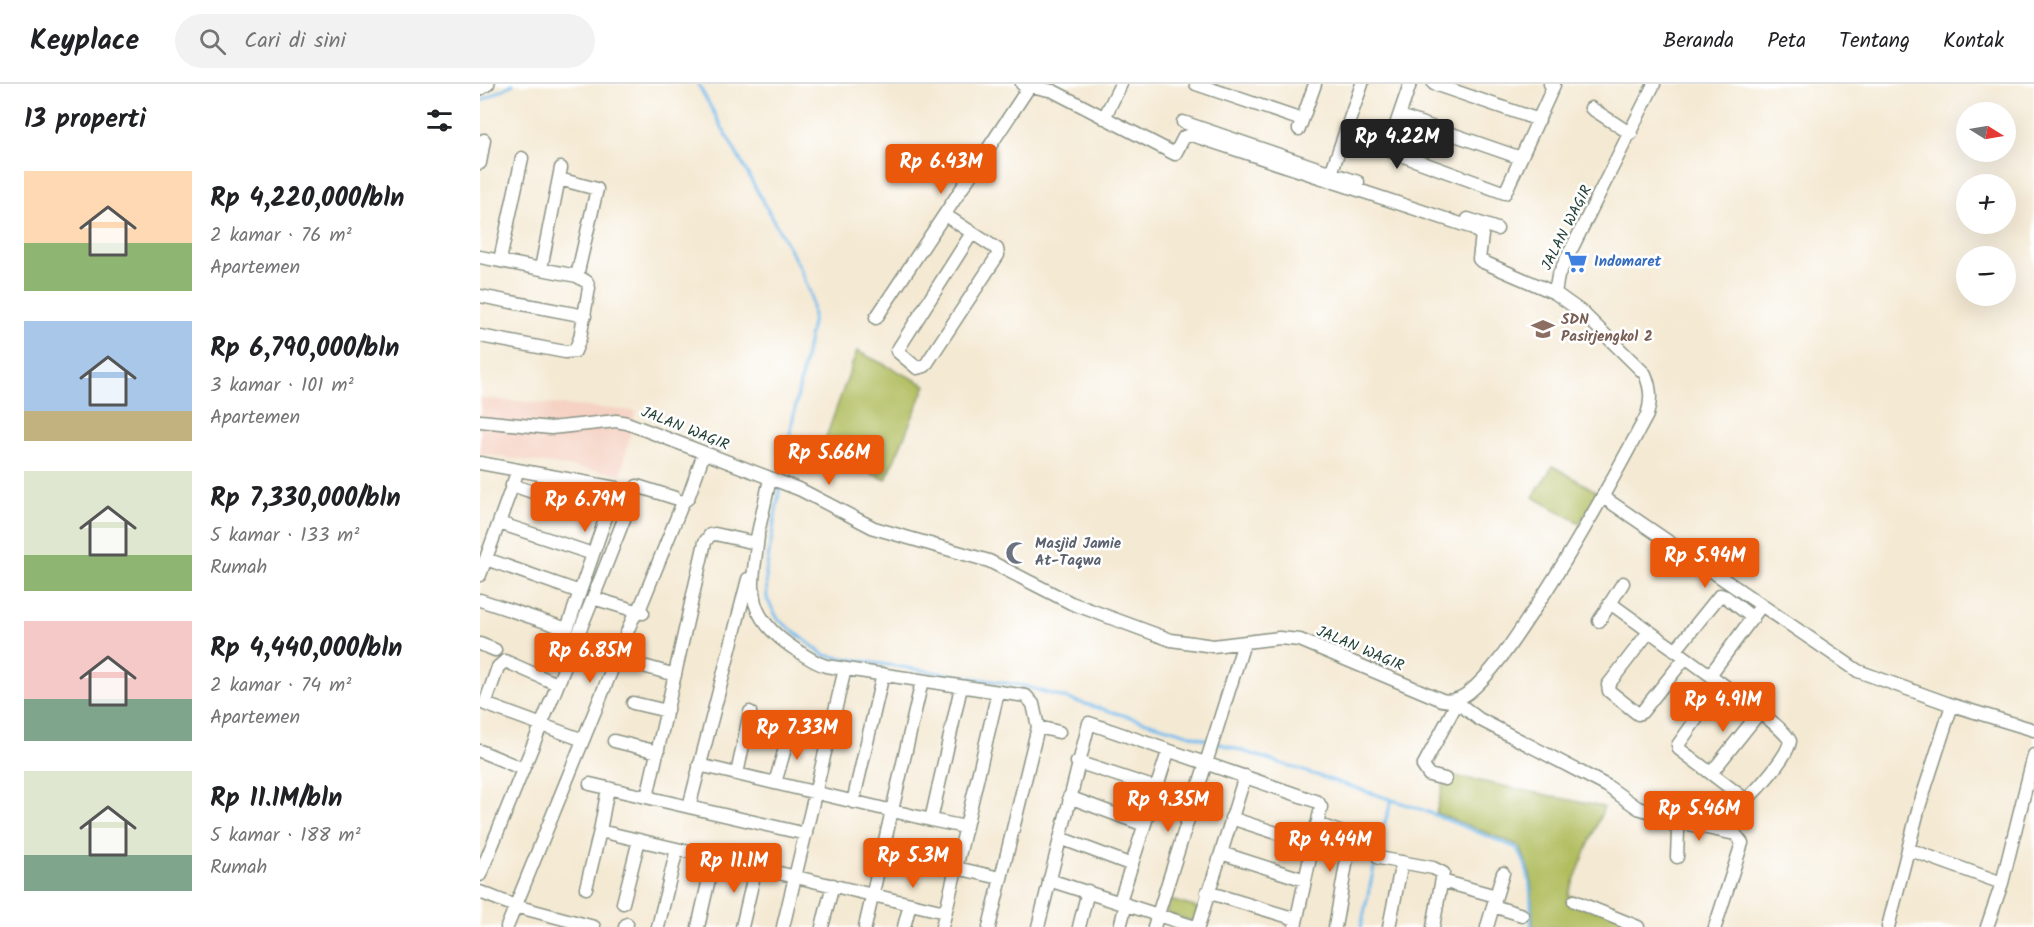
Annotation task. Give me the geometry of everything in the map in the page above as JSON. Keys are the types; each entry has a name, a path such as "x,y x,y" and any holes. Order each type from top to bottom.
{"street":[{"path":"480,89 488,84"},
{"path":"1104,118 1121,84"},
{"path":"1196,84 1301,125 1315,84"},
{"path":"1330,178 1362,84"},
{"path":"1410,84 1389,145 1392,152 1503,193 1508,190 1539,120 1554,85 1550,84"},
{"path":"1434,84 1539,120"},
{"name":"JALAN WAGIR","path":"480,421 551,428 616,421 627,423 830,503 871,527 989,561 1071,603 1146,631 1192,645 1244,643 1280,638 1300,640 1442,700 1455,702 1484,678 1520,631 1603,496 1650,406 1650,386 1645,374 1583,312 1555,293 1558,276 1654,84"},
{"path":"876,318 945,215 1026,86 1053,91 1175,154 1184,137 1192,135 1497,229"},
{"path":"1591,108 1631,134"},
{"path":"1400,116 1521,158"},
{"path":"1183,122 1479,231 1482,235 1479,259 1481,261 1555,293"},
{"path":"480,163 484,140"},
{"path":"500,260 522,158"},
{"path":"541,268 560,174 597,189 577,276"},
{"path":"945,215 997,249 998,255 925,366 917,368 897,351 972,233"},
{"path":"480,257 577,276 589,284 578,347 571,352 480,336"},
{"path":"480,296 585,316"},
{"path":"507,927 632,620 638,613 682,498 704,453"},
{"path":"480,463 616,488 567,629 480,600"},
{"path":"480,575 518,470"},
{"path":"689,807 772,479"},
{"path":"512,485 606,517"},
{"path":"480,874 637,486 682,498"},
{"path":"1603,496 1858,671 1952,705 2034,730"},
{"path":"499,523 593,554"},
{"path":"647,797 708,538 715,534 757,539"},
{"path":"757,539 751,580 752,592 761,617 778,636 809,659 819,664 845,669 1030,699 1038,727 989,927"},
{"path":"486,559 580,592"},
{"path":"1599,621 1623,583"},
{"path":"1648,633 1608,685 1609,691 1638,714 1642,712 1720,595 1753,618"},
{"path":"593,598 638,613"},
{"path":"1610,603 1648,633 1710,675 1788,737 1789,747 1746,800 1679,749 1678,745 1721,684"},
{"path":"1710,675 1761,606"},
{"path":"1154,927 1208,763 1244,643"},
{"path":"480,644 495,650"},
{"path":"557,684 505,661 498,667 487,694 487,705 583,740"},
{"path":"647,667 675,675"},
{"path":"783,927 845,669"},
{"path":"853,802 883,674"},
{"path":"865,927 922,681"},
{"path":"931,820 961,687"},
{"path":"942,927 998,692"},
{"path":"1445,779 1429,775 1423,766 1455,702 1479,719 1607,786 1638,808 1674,821 1735,834 1742,843 1714,927"},
{"path":"633,703 667,711"},
{"path":"1888,927 1908,849 1952,705"},
{"path":"736,774 750,712"},
{"path":"1712,772 1759,713"},
{"path":"1038,927 1077,762 1089,723 1318,802 1321,807 1295,923 1207,892"},
{"path":"1038,727 1059,732"},
{"path":"775,783 790,731"},
{"path":"614,741 658,752"},
{"path":"1120,927 1132,865 1168,752"},
{"path":"481,754 523,769"},
{"path":"1987,927 2002,882 2034,755"},
{"path":"1077,762 1156,788"},
{"path":"699,765 965,827"},
{"path":"1049,880 1196,927 1245,776"},
{"path":"590,784 806,834"},
{"path":"586,888 608,788"},
{"path":"1070,797 1144,825"},
{"path":"1231,818 1313,845"},
{"path":"1674,821 1678,831 1677,857"},
{"path":"1317,824 1351,836 1335,927"},
{"path":"600,831 945,912"},
{"path":"1060,838 1132,865"},
{"path":"623,903 639,840"},
{"path":"658,927 677,849"},
{"path":"1908,849 2002,882"},
{"path":"883,851 1000,878"},
{"path":"1221,854 1305,880"},
{"path":"698,927 714,857"},
{"path":"1379,858 1440,870 1443,873 1436,926"},
{"path":"1389,927 1402,862"},
{"path":"742,927 756,867"},
{"path":"1487,927 1503,873"},
{"path":"1442,881 1495,901 1522,915"},
{"path":"822,927 832,885"},
{"path":"1079,927 1088,891"},
{"path":"480,892 515,906 594,927"},
{"path":"1574,901 1638,927"},
{"path":"904,927 910,904"}],"shaded area":[{"path":"480,398 636,411 621,474 480,454"}],"green space":[{"path":"857,351 926,385 886,480 821,451"},
{"path":"1553,466 1599,493 1580,523 1533,497"},
{"path":"1446,774 1604,807 1568,895 1649,927 1533,927 1531,877 1520,846 1436,813"},
{"path":"1170,900 1198,908 1195,922 1166,913"}],"waterway":[{"path":"480,102 513,84"},
{"path":"698,84 800,268 811,295 813,318 781,479"},
{"path":"780,486 766,572 767,599 778,619 824,655 1024,686 1208,740"},
{"path":"1215,742 1420,809 1517,848 1528,876 1531,896 1531,927"},
{"path":"1361,927 1382,831 1392,800"}],"place":[{"name":"Indomaret","path":"1576,262"},
{"name":"SDN Pasirjengkol 2","path":"1543,329"},
{"name":"Masjid Jamie At-Taqwa","path":"1017,553"}]}
